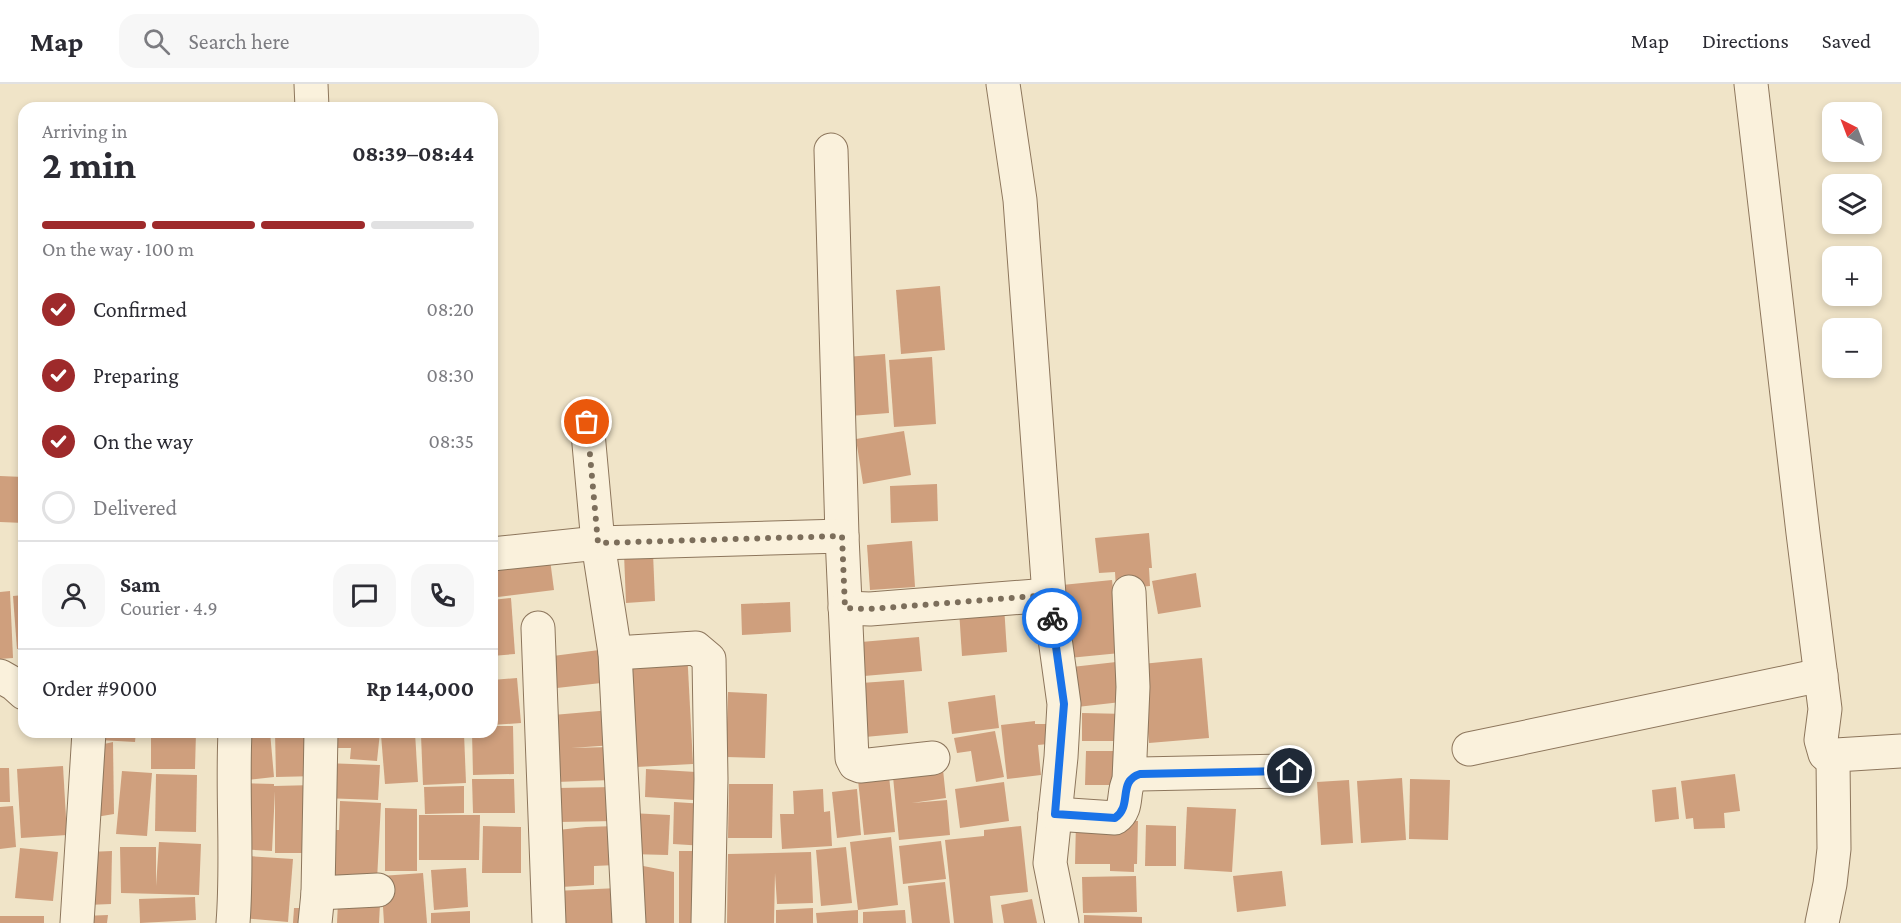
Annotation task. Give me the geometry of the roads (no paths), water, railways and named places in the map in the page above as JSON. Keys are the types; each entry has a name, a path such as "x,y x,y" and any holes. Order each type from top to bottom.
{"street":[{"path":"311,84 312,102"},
{"path":"1004,84 1020,200 1049,595 1064,704 1050,863 1062,923"},
{"path":"1751,84 1825,709 1821,740 1825,754 1833,760"},
{"path":"831,150 842,536 853,761 860,766 933,758"},
{"path":"587,422 598,543 615,653 629,923"},
{"path":"498,553 598,543 842,536"},
{"path":"1129,592 1133,687 1129,780"},
{"path":"845,608 870,609 1049,595"},
{"path":"538,628 549,923"},
{"path":"615,653 696,648 709,659 711,779 708,923"},
{"path":"1469,749 1821,675"},
{"path":"0,676 18,688"},
{"path":"77,923 89,738"},
{"path":"233,923 236,890 233,774 235,738"},
{"path":"321,738 316,908 378,890"},
{"path":"1822,923 1830,884 1833,849 1833,760 1836,755 1901,751"},
{"path":"1055,814 1115,818 1122,813 1125,806 1126,785 1129,780 1134,776 1149,773 1290,771"}]}
